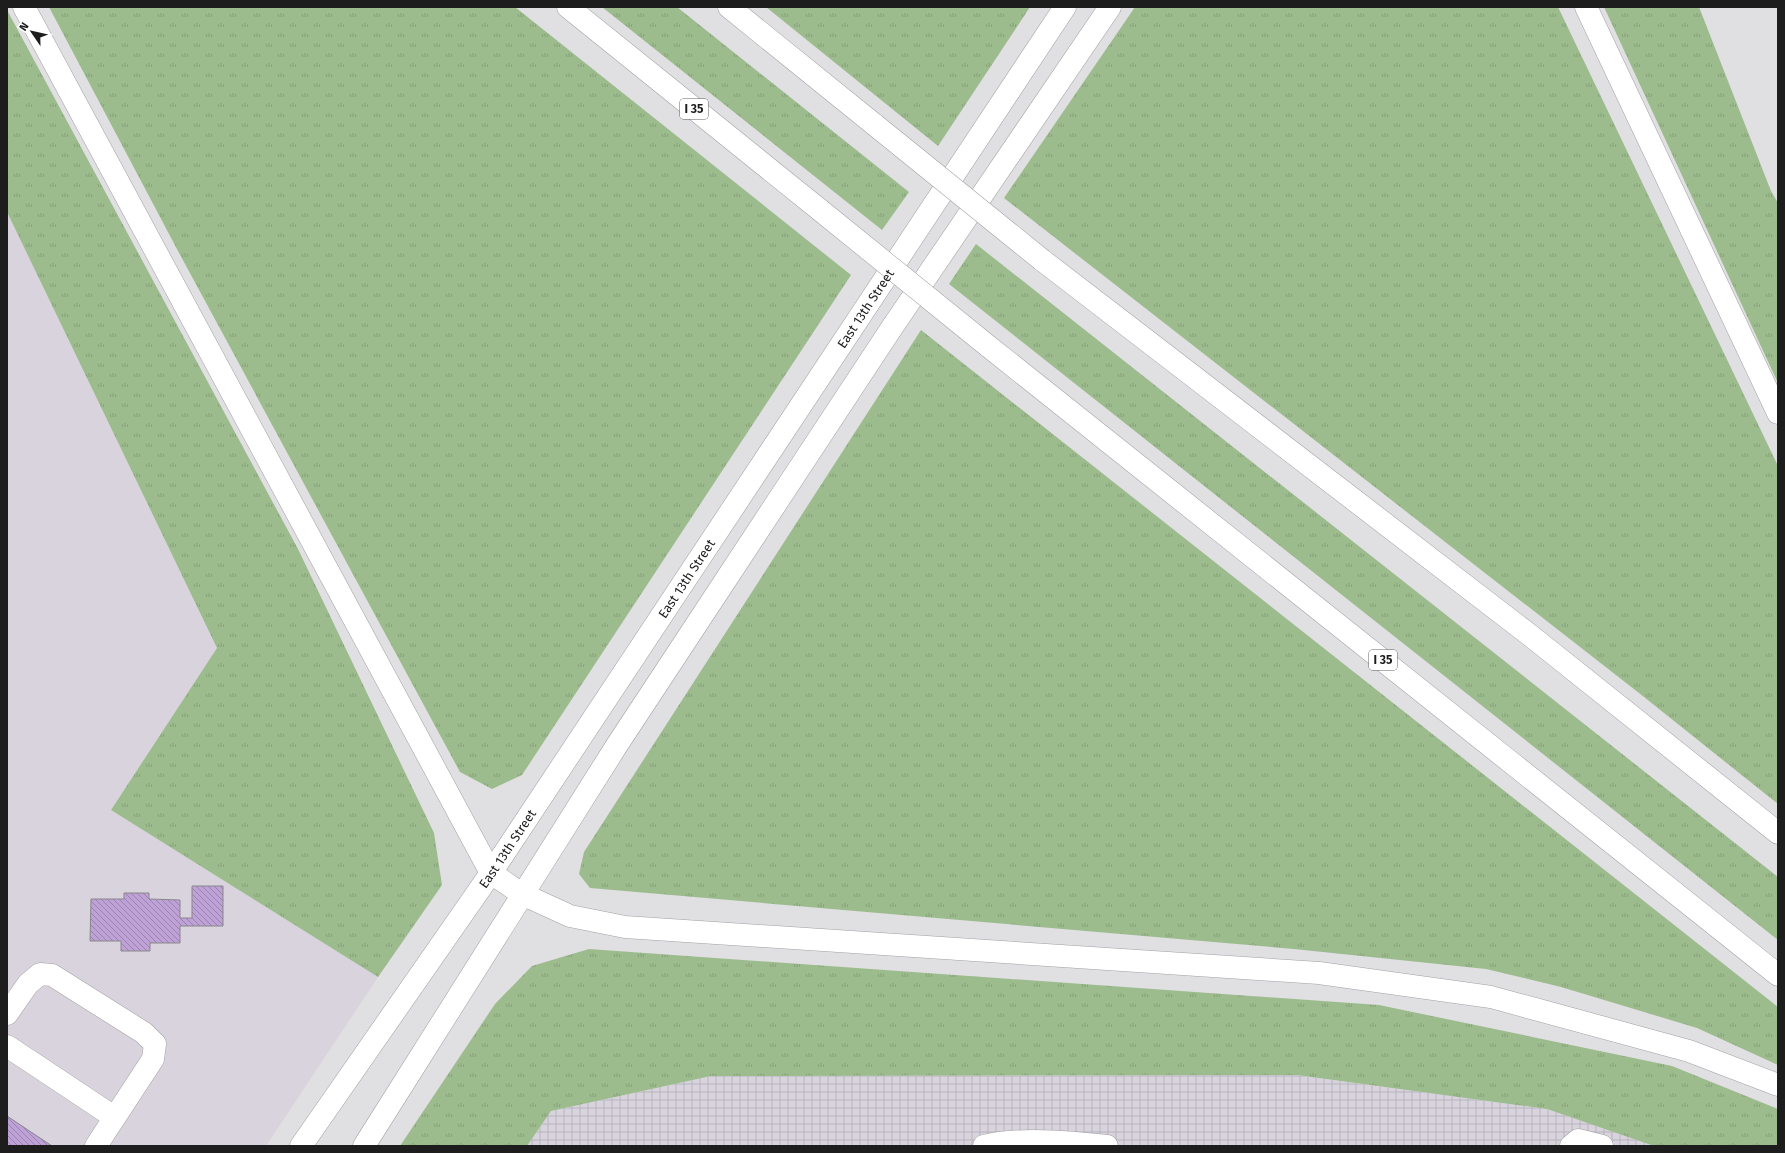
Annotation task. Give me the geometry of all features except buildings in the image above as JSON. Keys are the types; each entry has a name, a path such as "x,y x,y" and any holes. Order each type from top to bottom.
{"main road":[{"path":"24,7 491,873 522,894 570,916 625,927 1319,973 1491,997 1689,1051 1778,1085"},
{"name":"I 35","path":"568,7 988,346 1778,975"},
{"path":"729,7 1042,260 1530,636 1778,832"},
{"name":"East 13th Street","path":"301,1146 491,873 1065,7"},
{"path":"364,1146 617,745 891,329 1110,7"},
{"path":"1586,7 1778,413"},
{"path":"7,1014 28,984 40,974 52,975 144,1032 155,1044 153,1059 96,1146"},
{"path":"7,1046 114,1117"},
{"path":"1571,1146 1578,1140 1602,1146"},
{"path":"984,1146 1000,1142 1074,1142 1107,1146"}],"shaded area":[{"path":"7,212 217,648 111,810 378,977 266,1146 7,1146"},
{"path":"1297,1075 1547,1109 1654,1146 527,1146 551,1111 711,1076"}],"green space":[{"path":"49,7 515,7 851,275 522,775 492,789 460,772 178,251"},
{"path":"602,7 677,7 909,192 882,230"},
{"path":"766,7 1030,7 938,146"},
{"path":"1135,7 1558,7 1778,466 1778,804 1639,693 1004,198"},
{"path":"1604,7 1699,7 1771,191 1778,203 1778,383"},
{"path":"7,10 298,549 434,833 442,885 378,977 111,810 217,648 7,212"},
{"path":"976,244 1778,877 1778,940 949,284"},
{"path":"921,330 1778,1007 1778,1065 1697,1028 1561,987 1486,969 1294,949 590,888 579,874 584,852"},
{"path":"589,949 1379,1005 1672,1066 1778,1109 1778,1146 1654,1146 1547,1109 1297,1075 711,1076 551,1111 527,1146 400,1146 495,1004 532,966"}]}
